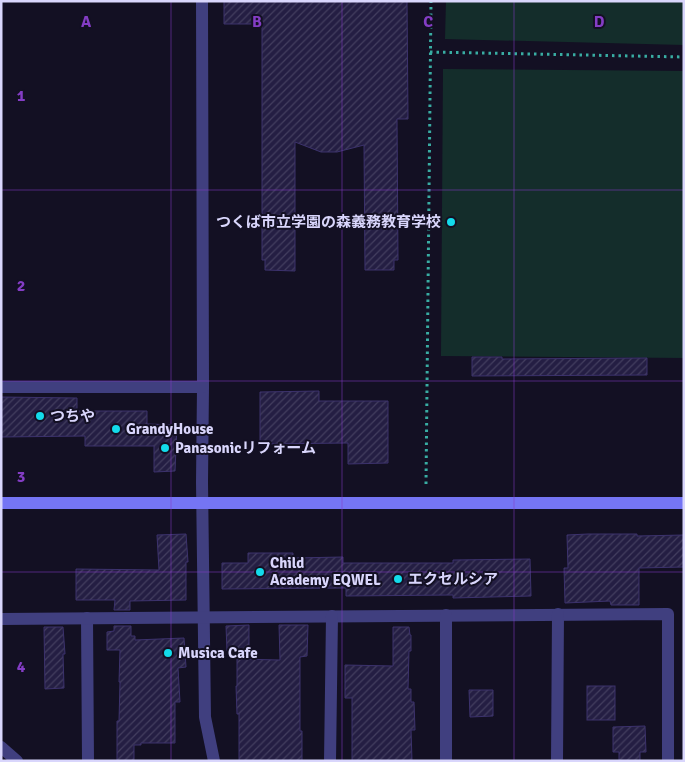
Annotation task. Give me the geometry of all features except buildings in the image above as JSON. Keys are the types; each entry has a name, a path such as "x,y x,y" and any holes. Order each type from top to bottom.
{"street":[{"path":"202,1 204,717 214,761"},
{"path":"1,387 203,387"},
{"path":"1,503 684,503"},
{"path":"557,761 558,614"},
{"path":"1,619 668,614 668,761"},
{"path":"446,615 446,761"},
{"path":"330,761 332,616"},
{"path":"87,618 88,761"},
{"path":"1,747 17,761"}],"path":[{"path":"426,484 431,1"},
{"path":"430,52 684,57"}],"green space":[{"path":"446,1 684,1 684,45 445,39"},
{"path":"443,69 684,71 684,358 441,356"}],"place":[{"name":"つくば市立学園の森義務教育学校","path":"451,222"},
{"name":"つちや","path":"40,416"},
{"name":"GrandyHouse","path":"116,429"},
{"name":"Panasonicリフォーム","path":"165,448"},
{"name":"Child Academy EQWEL","path":"260,572"},
{"name":"エクセルシア","path":"398,579"},
{"name":"Musica Cafe","path":"168,653"}]}
